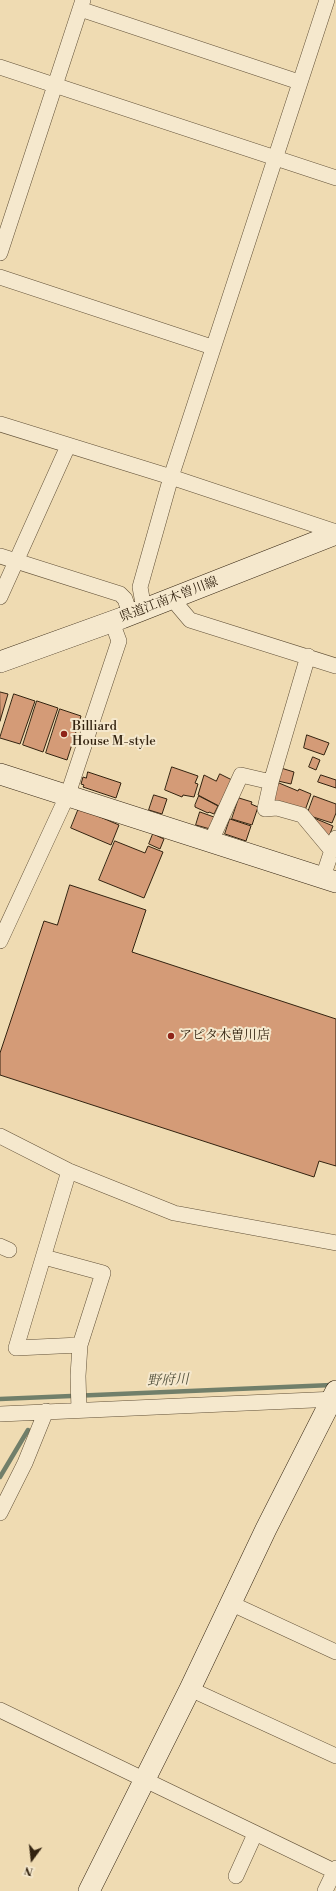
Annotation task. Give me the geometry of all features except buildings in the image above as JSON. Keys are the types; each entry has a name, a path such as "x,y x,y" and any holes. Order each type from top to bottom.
{"main road":[{"name":"県道江南木曽川線","path":"0,662 174,598 336,533"},
{"path":"0,774 68,794 330,879"},
{"path":"89,1891 190,1689 230,1603 333,1400"}],"street":[{"path":"0,941 68,794 119,641 140,587 171,477 212,347 327,0"},
{"path":"0,253 81,5 299,82"},
{"path":"0,68 336,178"},
{"path":"0,277 212,347"},
{"path":"0,424 171,477 336,533"},
{"path":"0,597 68,446"},
{"path":"0,556 120,594 126,599 129,615"},
{"path":"174,598 179,607 190,620 336,666"},
{"path":"308,656 271,782 265,809 277,808 302,815 334,844 330,879"},
{"path":"211,841 241,775 271,782"},
{"path":"0,1136 69,1171 174,1213 336,1243"},
{"path":"69,1171 16,1348 80,1345"},
{"path":"44,1257 103,1273 80,1345 79,1400"},
{"path":"0,1414 46,1412 79,1400 333,1400"},
{"path":"0,1513 25,1463 46,1412"},
{"path":"230,1603 336,1652"},
{"path":"190,1689 336,1756"},
{"path":"0,1710 255,1834 336,1870 325,1891"},
{"path":"236,1876 255,1834"}],"waterway":[{"name":"野府川","path":"0,1399 332,1385"},
{"path":"0,1477 28,1430"}],"place":[{"name":"Billiard House M-style","path":"64,734"},
{"name":"アピタ木曽川店","path":"171,1036"}]}
